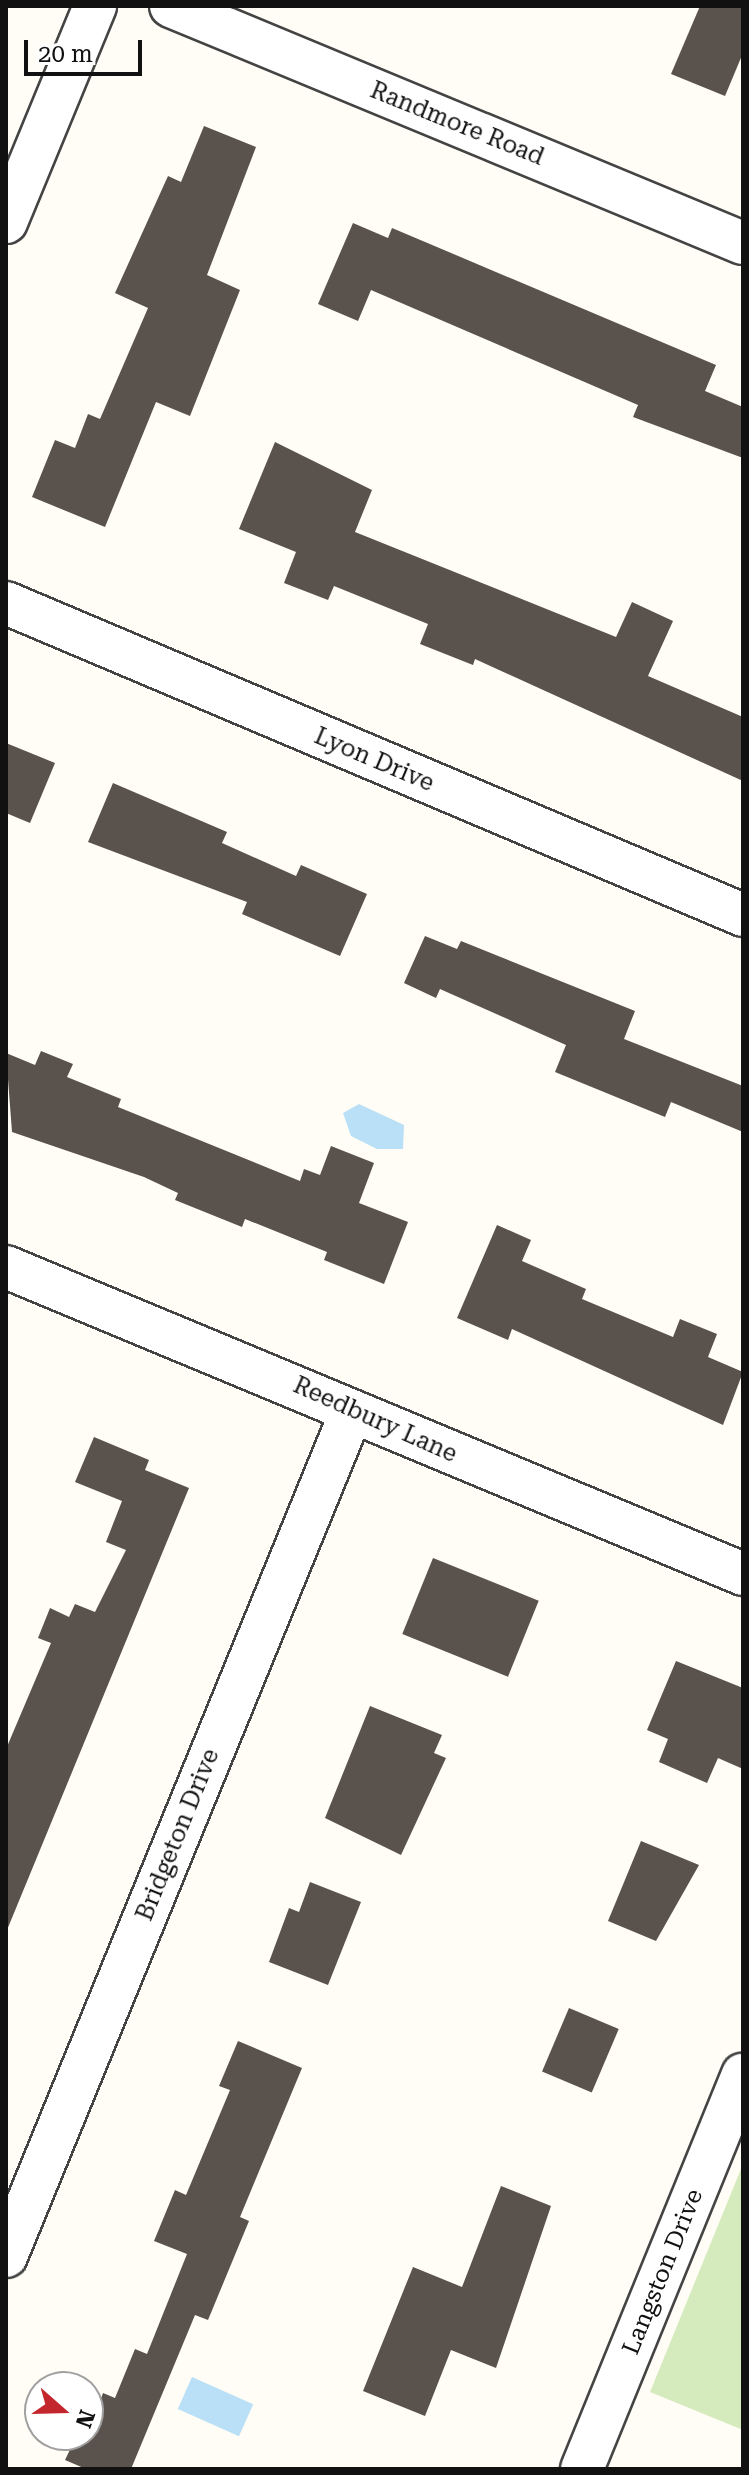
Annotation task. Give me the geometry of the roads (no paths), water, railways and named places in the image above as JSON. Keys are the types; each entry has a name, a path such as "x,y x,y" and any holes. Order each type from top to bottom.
{"street":[{"path":"6,222 95,6"},
{"name":"Randmore Road","path":"171,6 743,243"},
{"name":"Lyon Drive","path":"6,603 743,915"},
{"name":"Reedbury Lane","path":"6,1267 743,1574"},
{"name":"Bridgeton Drive","path":"6,2256 351,1413"},
{"name":"Langston Drive","path":"582,2469 743,2075"}],"water":[{"path":"359,1104 404,1125 403,1149 377,1149 351,1136 343,1113"},
{"path":"192,2377 253,2404 239,2436 178,2409"}]}
